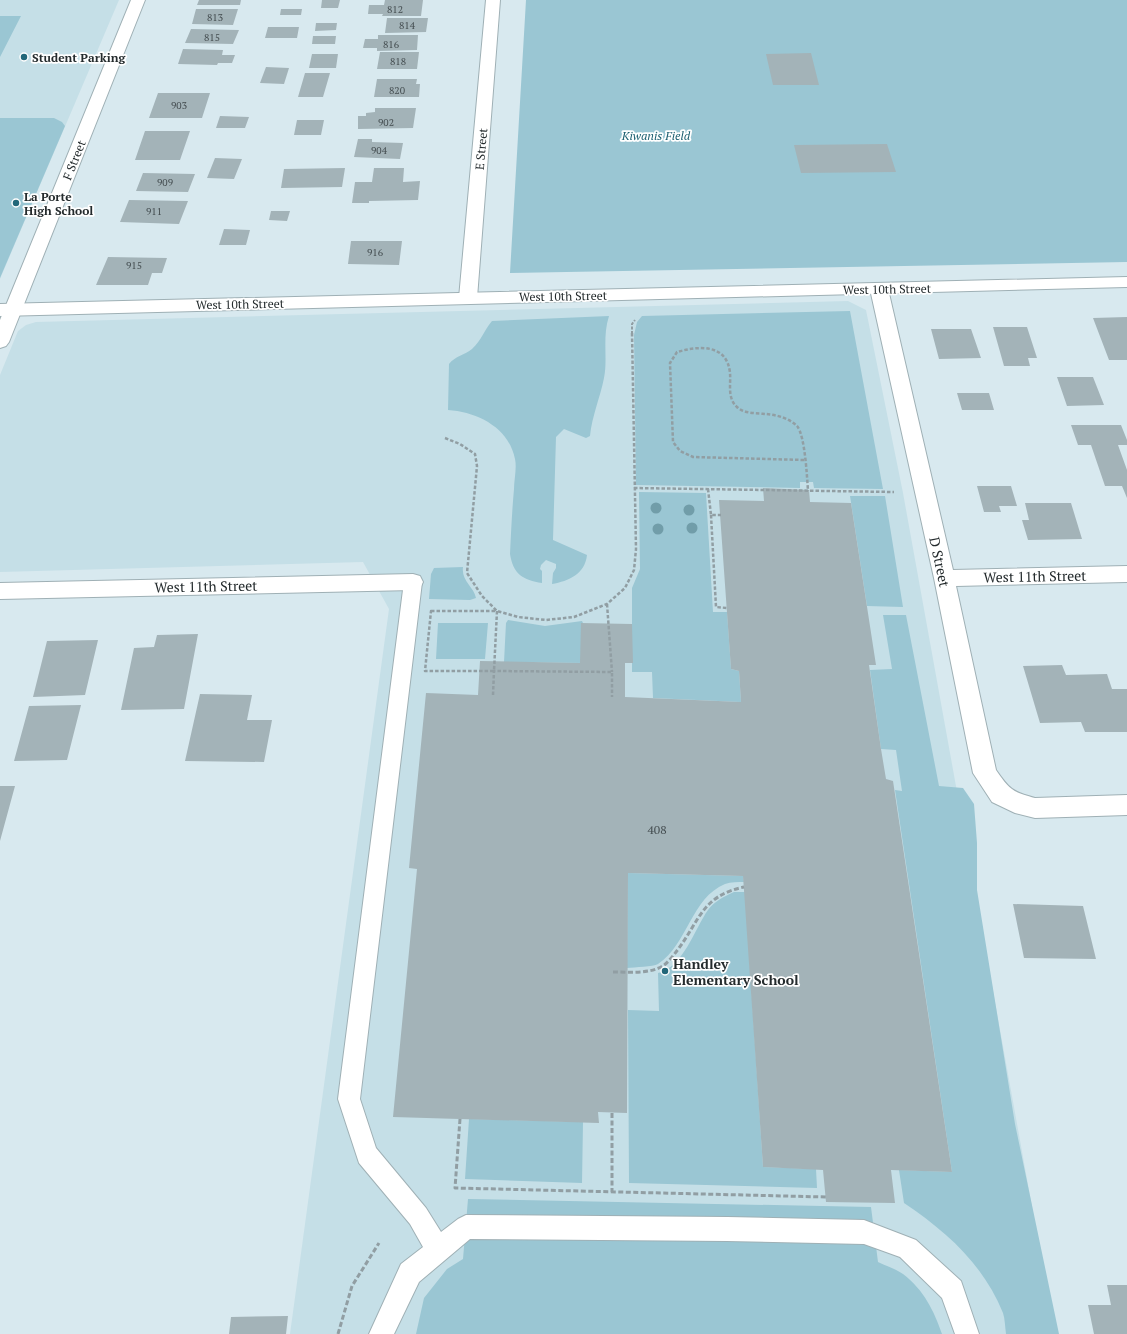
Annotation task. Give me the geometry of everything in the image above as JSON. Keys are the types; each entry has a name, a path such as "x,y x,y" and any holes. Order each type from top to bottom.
{"street":[{"name":"F Street","path":"0,342 7,310 138,0"},
{"name":"E Street","path":"468,298 494,0"},
{"name":"West 10th Street","path":"7,310 1127,282"},
{"name":"D Street","path":"879,289 944,578 985,773 1000,795 1015,803 1035,808 1127,805"},
{"name":"West 11th Street","path":"944,578 1127,574"},
{"name":"West 11th Street","path":"0,590 412,582"}],"lane":[{"path":"412,582 349,1099 367,1155 418,1216 438,1250"},
{"path":"381,1334 410,1273 466,1227 735,1229 864,1232 908,1248 952,1290 967,1334"}],"path":[{"path":"612,672 425,671 431,612 497,612 518,617 546,620 574,617 607,604 625,588 634,570 636,549 631,355 632,324 636,318"},
{"path":"804,460 693,457 680,451 673,442 670,363 677,352 702,347 712,349 722,355 728,363 731,398 736,406 747,412 774,415 792,422 801,431 808,491"},
{"path":"445,438 460,444 475,454 477,466 467,573 482,596 497,612 493,695"},
{"path":"634,488 896,492"},
{"path":"708,489 711,515 716,607 727,608"},
{"path":"711,515 721,515"},
{"path":"607,604 612,672 612,697"},
{"path":"613,972 640,973 662,967 678,949 708,903 721,892 744,887"},
{"path":"612,1113 612,1192"},
{"path":"338,1334 352,1286 379,1242"}],"shaded area":[{"name":"La Porte High School","path":"0,0 119,0 0,279"},
{"name":"Handley Elementary School","path":"848,301 866,310 903,493 1055,1334 290,1334 389,609 363,562 0,572 0,375 18,331 26,325 36,322"}],"green space":[{"name":"Kiwanis Field","path":"526,0 1127,0 1127,262 510,273"},
{"path":"0,16 21,16 0,57"},
{"path":"0,118 54,118 62,122 65,126 0,278"},
{"path":"850,311 883,489 814,488 813,482 800,482 800,488 636,485 634,335 637,322 642,316"},
{"path":"609,316 605,340 604,378 592,421 590,436 586,438 564,429 556,437 553,540 587,555 586,562 580,572 575,576 552,584 556,564 546,560 541,565 540,569 542,571 542,583 529,580 524,578 516,571 511,561 510,554 516,466 512,448 499,430 481,418 459,411 448,410 449,364 454,359 472,349 492,321"},
{"path":"639,492 706,493 713,612 727,612 731,669 739,671 741,702 653,698 652,672 632,672 632,588 640,569"},
{"path":"850,496 885,496 903,607 867,606"},
{"path":"463,567 464,576 476,598 470,600 429,599 431,574 434,568"},
{"path":"883,615 906,615 939,786 963,788 974,804 977,843 977,890 1015,1124 1059,1334 1006,1334 1005,1320 995,1295 974,1264 949,1238 904,1203 899,1170 952,1172 895,790 902,791 896,750 881,749 870,670 892,669"},
{"path":"508,620 545,626 582,621 584,625 584,663 504,662 506,623"},
{"path":"438,623 488,623 485,659 436,659"},
{"path":"628,873 743,876 744,882 727,883 714,891 704,900 676,945 658,964 627,968"},
{"path":"734,892 745,892 763,1167 816,1169 817,1188 629,1183 628,1010 659,1011 658,973 667,970 675,964 688,946 703,918 713,904"},
{"path":"469,1119 583,1122 582,1183 465,1179"},
{"path":"468,1199 871,1207 878,1262 900,1272 917,1287 932,1309 942,1334 416,1334 424,1298 447,1269 463,1259"}],"building":[{"path":"199,0 241,0 240,5 197,5"},
{"path":"322,0 340,0 338,8 321,8"},
{"path":"385,0 423,0 421,16 382,16 383,14 368,14 369,5 384,5"},
{"path":"196,9 238,9 233,25 192,24"},
{"path":"281,9 302,9 301,15 280,15"},
{"path":"387,18 428,18 426,32 385,33"},
{"path":"316,23 337,23 336,30 315,31"},
{"path":"268,27 299,27 297,38 265,38"},
{"path":"191,29 239,30 233,44 185,43"},
{"path":"378,35 418,35 417,50 377,51 377,48 363,48 365,39 378,39"},
{"path":"313,36 336,36 335,44 312,44"},
{"path":"183,49 223,50 222,55 235,55 232,63 218,63 217,65 178,64"},
{"path":"380,52 419,52 417,69 377,69"},
{"path":"811,53 819,85 773,85 766,54"},
{"path":"312,54 338,54 336,68 309,68"},
{"path":"266,67 289,68 284,84 260,83"},
{"path":"305,73 330,73 323,97 298,97"},
{"path":"377,79 417,79 416,84 420,84 419,97 374,97"},
{"path":"158,93 210,93 202,118 149,118"},
{"path":"375,108 416,108 413,128 358,129 358,116 366,116 366,113 375,112"},
{"path":"220,116 249,117 245,128 216,128"},
{"path":"297,120 324,120 321,135 294,135"},
{"path":"145,131 190,131 180,160 135,160"},
{"path":"358,139 372,139 372,142 403,143 400,159 354,157"},
{"path":"887,144 896,172 801,173 794,145"},
{"path":"215,158 242,159 234,179 207,178"},
{"path":"345,168 342,187 281,188 284,169"},
{"path":"374,168 404,168 403,182 420,181 418,200 369,201 369,203 352,203 355,182 372,182"},
{"path":"143,173 195,174 188,192 136,191"},
{"path":"129,200 188,201 179,224 120,222"},
{"path":"271,211 290,211 287,221 269,220"},
{"path":"224,229 250,230 246,245 219,245"},
{"path":"351,241 402,241 399,265 348,264"},
{"path":"108,257 167,258 162,273 152,273 148,285 96,285"},
{"path":"1127,317 1127,360 1109,360 1093,318"},
{"path":"993,327 1027,327 1037,358 1028,358 1030,366 1004,366"},
{"path":"931,329 971,329 981,358 939,359"},
{"path":"1057,377 1093,377 1104,405 1067,406"},
{"path":"957,393 989,393 994,410 962,410"},
{"path":"1071,425 1121,425 1127,440 1127,445 1118,445 1127,470 1127,498 1122,486 1105,486 1091,445 1078,445"},
{"path":"977,486 1011,486 1017,506 999,506 1001,512 984,512"},
{"path":"763,488 809,490 810,502 851,503 876,665 869,665 881,749 886,779 893,781 952,1172 891,1170 895,1203 826,1202 823,1170 763,1167 743,876 628,873 627,1113 598,1112 599,1123 393,1117 417,869 409,868 426,693 478,695 480,661 580,663 581,623 632,624 633,663 625,663 625,697 741,702 739,671 731,669 719,500 764,501"},
{"path":"1025,503 1071,503 1082,539 1028,540 1022,520 1029,520"},
{"path":"198,634 184,709 121,710 134,648 154,647 157,635"},
{"path":"98,640 85,695 33,697 47,641"},
{"path":"1062,665 1066,675 1107,674 1112,689 1127,689 1127,732 1085,732 1081,722 1040,723 1023,666"},
{"path":"200,694 252,695 247,720 272,720 264,762 185,761"},
{"path":"81,705 67,760 14,761 29,706"},
{"path":"0,786 15,786 0,841"},
{"path":"1013,904 1083,906 1096,959 1024,958"},
{"path":"1107,1285 1127,1285 1127,1334 1094,1334 1088,1305 1111,1305"},
{"path":"288,1316 286,1334 229,1334 231,1317"}],"place":[{"name":"Student Parking","path":"24,57"},
{"name":"La Porte High School","path":"16,203"},
{"name":"Handley Elementary School","path":"665,971"}]}
